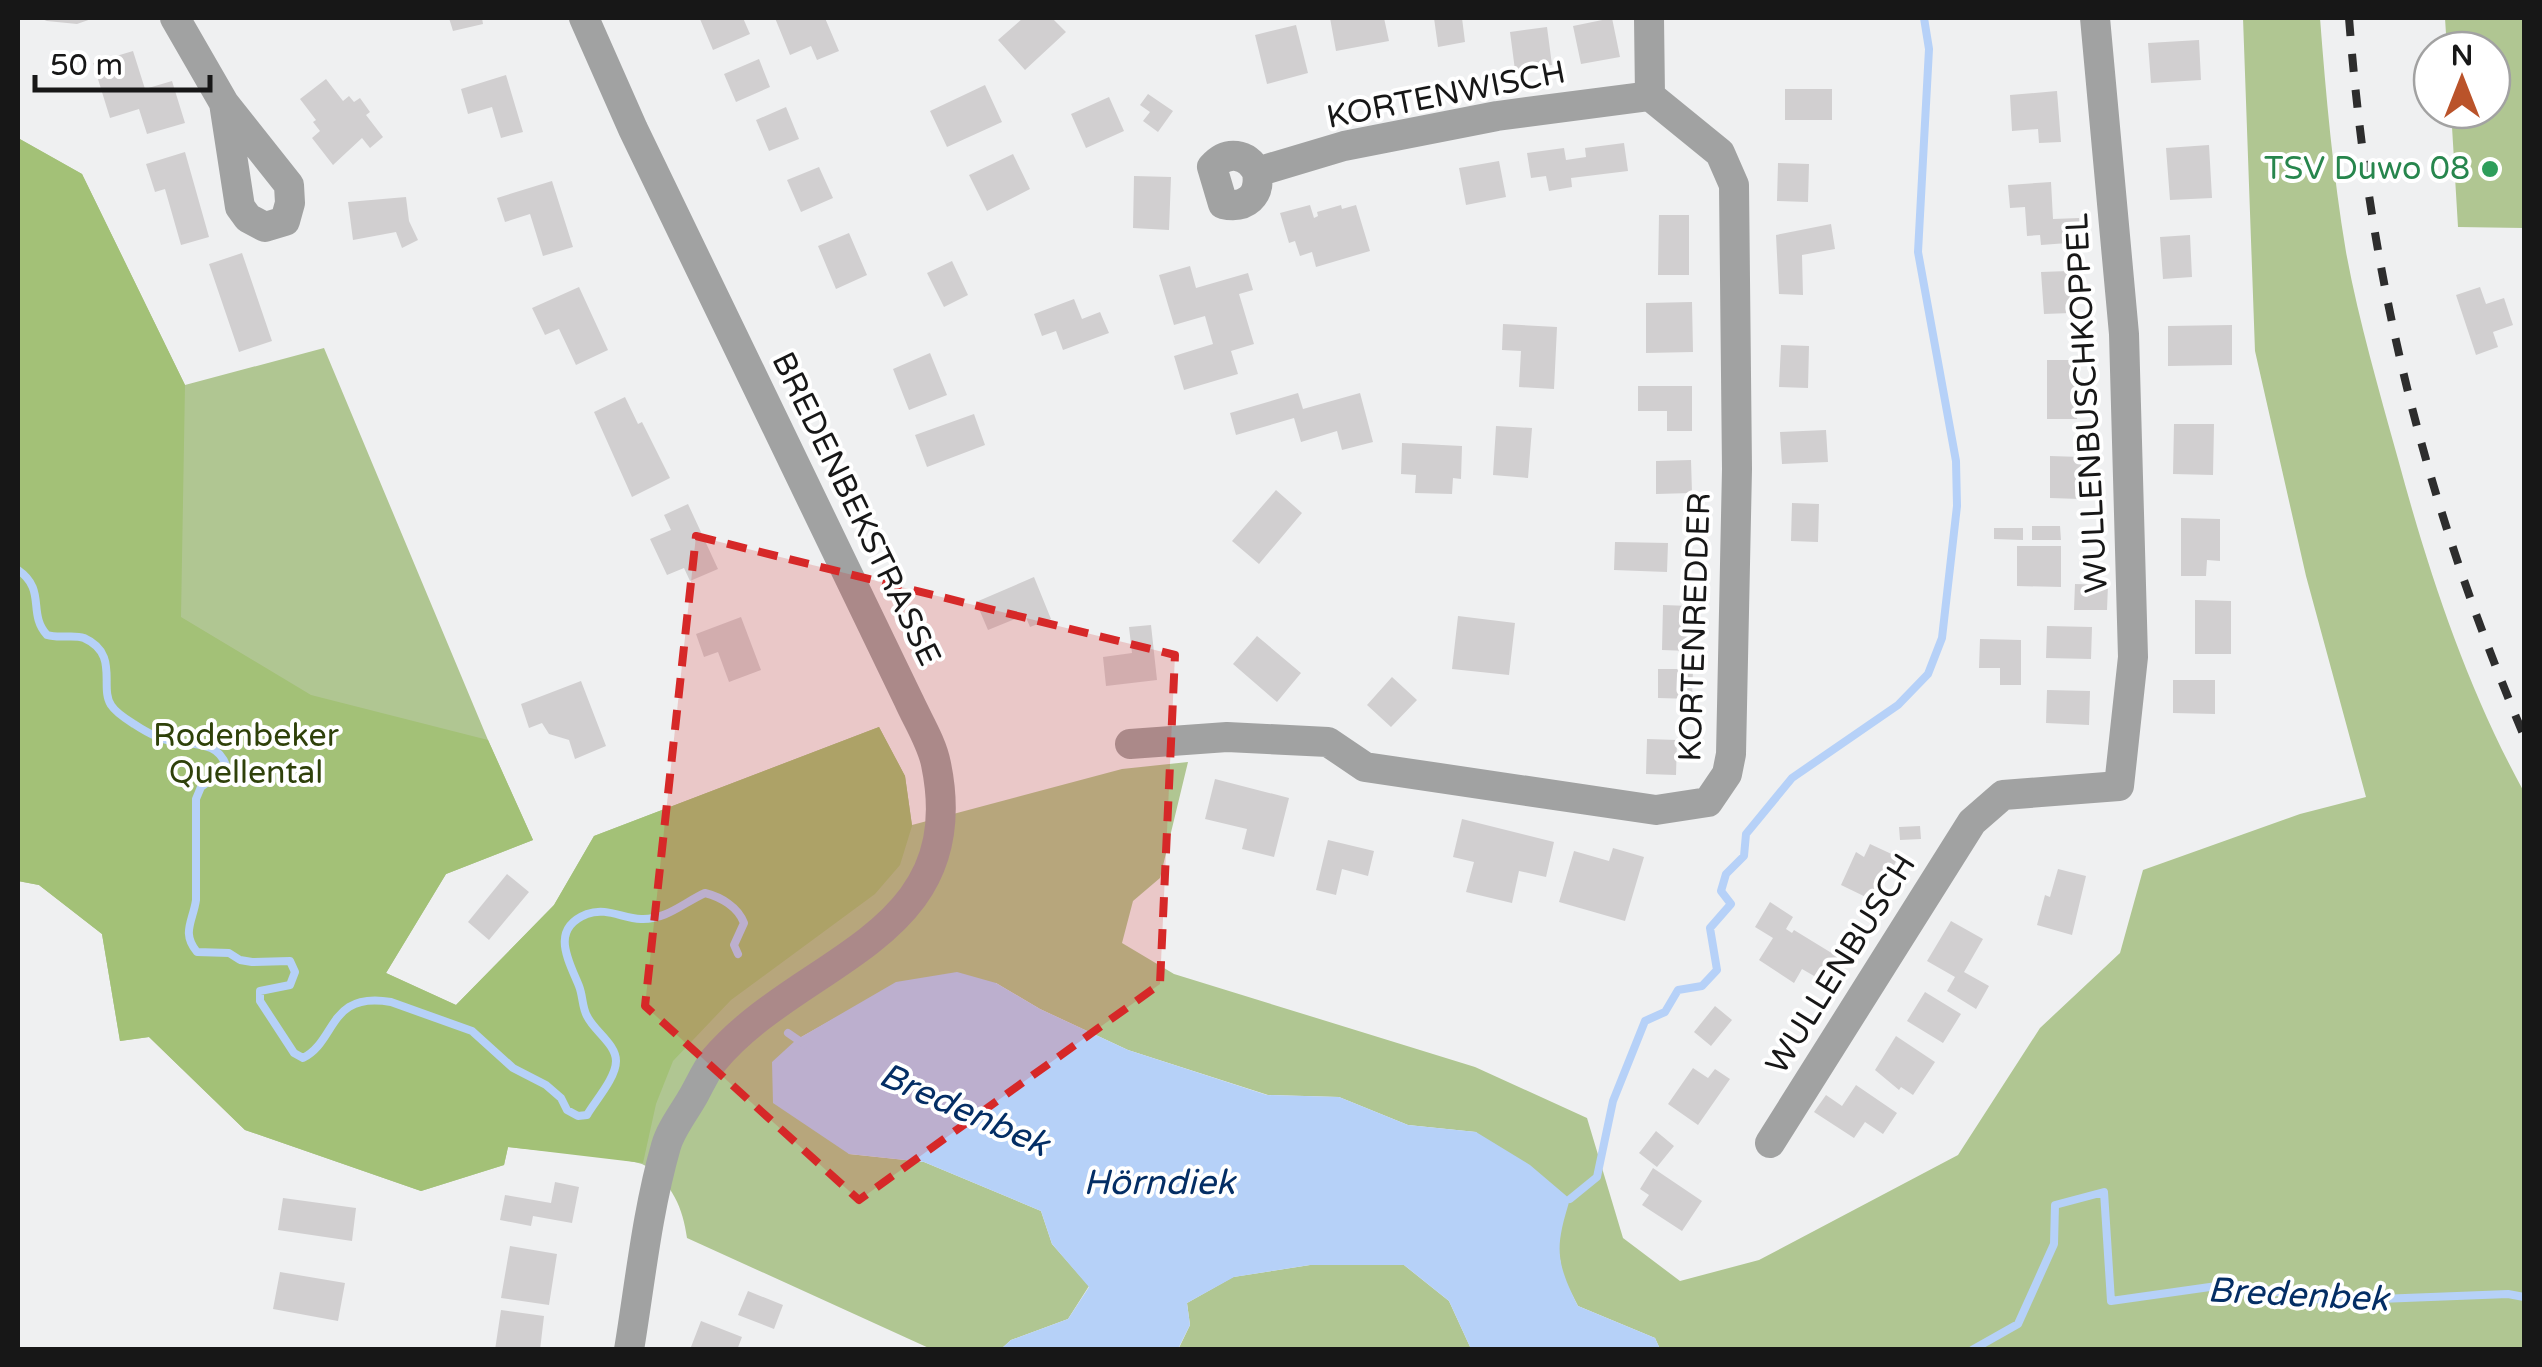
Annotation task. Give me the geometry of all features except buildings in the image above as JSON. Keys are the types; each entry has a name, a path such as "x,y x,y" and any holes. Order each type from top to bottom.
{"street":[{"path":"176,18 224,102"},
{"path":"1649,18 1650,96"},
{"name":"WULLENBUSCHKOPPEL","path":"1972,822 2003,795 2120,786 2133,658 2124,334 2095,18"},
{"name":"BREDENBEKSTRASSE","path":"590,19 632,129 830,530 936,761 941,804 938,839 921,885 899,917 861,949 760,1016 713,1061 667,1143 628,1350"},
{"name":"KORTENWISCH","path":"1258,172 1344,146 1497,116 1650,96"},
{"name":"KORTENREDDER","path":"1130,744 1227,737 1328,742 1365,766 1656,810 1708,802 1727,774 1731,754 1737,470 1734,185 1720,153 1650,96"},
{"name":"WULLENBUSCH","path":"1770,1143 1972,822"}],"highlighted area":[{"path":"696,536 1175,655 1160,984 859,1200 645,1006"}],"green space":[{"path":"2243,18 2320,18 2341,223 2370,356 2410,502 2451,630 2503,753 2524,792 2524,1349 1660,1349 1655,1338 1578,1306 1563,1277 1557,1241 1476,1132 1408,1125 1339,1097 1268,1095 1128,1050 1040,1009 996,983 860,1004 796,1040 849,1154 924,1162 1041,1211 1052,1244 1089,1286 1068,1319 1011,1340 1001,1349 931,1349 687,1238 683,1216 669,1188 638,1163 508,1147 504,1165 421,1191 245,1130 149,1037 120,1041 102,934 39,885 18,881 18,138 82,174 185,385 324,348 533,840 446,874 386,973 456,1005 554,905 594,836 879,727 905,776 912,825 1122,769 1188,762 1160,878 1133,901 1122,943 1174,974 1475,1067 1587,1118 1623,1238 1680,1281 1759,1260 1958,1155 2040,1028 2120,953 2143,870 2300,814 2366,797 2306,576 2255,351"},
{"name":"TSV Duwo 08","path":"2445,18 2524,18 2524,228 2458,227 2452,130 2512,130 2512,30 2446,30"},
{"name":"Rodenbeker Quellental","path":"18,138 82,174 185,385 181,617 311,695 488,740 533,840 446,874 386,973 456,1005 554,905 594,836 879,727 905,776 912,826 900,865 875,894 731,1000 673,1061 656,1104 643,1163 508,1147 504,1165 421,1191 245,1130 149,1037 120,1041 102,934 39,885 18,881"},
{"path":"1310,1265 1404,1265 1449,1301 1471,1349 1178,1350 1190,1325 1187,1303 1233,1277"}],"water":[{"name":"Hörndiek","path":"957,972 996,983 1040,1009 1128,1050 1267,1095 1339,1097 1408,1125 1476,1132 1530,1165 1570,1199 1560,1254 1578,1306 1655,1338 1660,1349 1471,1349 1449,1301 1404,1265 1310,1265 1234,1277 1187,1303 1190,1325 1178,1349 1001,1349 1011,1340 1068,1319 1089,1287 1052,1244 1041,1211 924,1162 849,1154 773,1103 772,1062 796,1040 896,982"}],"waterway":[{"path":"1570,1199 1597,1177 1613,1101 1645,1021 1665,1012 1678,990 1702,986 1717,970 1710,928 1731,904 1721,891 1726,874 1744,856 1746,834 1792,778 1898,705 1928,674 1942,638 1957,506 1956,461 1918,252 1929,49 1924,18"},
{"name":"Bredenbek","path":"18,570 32,586 38,618 47,635 84,638 102,653 108,698 116,711 155,736 207,746 219,753 227,768 201,787 196,799 196,900 190,939 197,952 229,953 252,962 290,961 295,972 290,985 260,991 260,1001 294,1053 303,1058 322,1041 344,1010 371,1001 391,1002 472,1031 513,1068 546,1085 561,1098 567,1110 578,1116 587,1115 609,1082 616,1061 612,1049 585,1013 567,956 565,937 575,920 601,912 650,919 705,893 728,904 741,917 744,923 734,945 738,954"},
{"name":"Bredenbek","path":"788,1033 804,1044"},
{"name":"Bredenbek","path":"1972,1350 2018,1324 2054,1244 2055,1205 2104,1192 2111,1301 2231,1284 2328,1301 2508,1294 2524,1297"}],"railway":[{"path":"2349,18 2371,205 2406,384 2457,559 2524,736"}],"place":[{"name":"TSV Duwo 08","path":"2490,169"}]}
